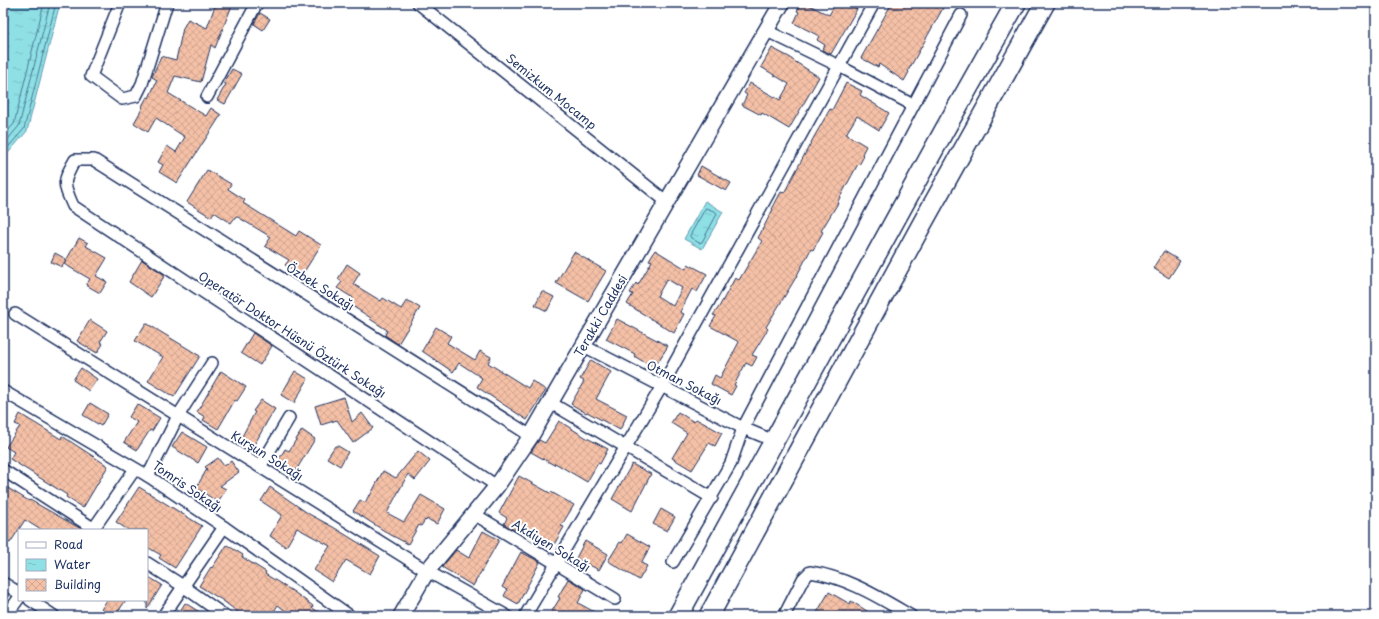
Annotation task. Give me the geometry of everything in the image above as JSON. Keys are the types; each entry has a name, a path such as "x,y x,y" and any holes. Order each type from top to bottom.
{"highway":[{"path":"678,616 1016,3"},
{"path":"709,616 922,224 1045,3"}],"street":[{"path":"120,3 91,76 122,99 136,96 142,84 167,3"},
{"path":"207,97 257,3"},
{"name":"Semizkum Mocamp","path":"418,3 667,202"},
{"name":"Terakki Caddesi","path":"401,616 427,571 497,486 532,436 782,3"},
{"path":"525,616 662,386 874,3"},
{"path":"674,562 732,463 743,428 961,14"},
{"path":"766,30 913,105"},
{"name":"Operatör Doktor Hüsnü Öztürk Sokağı","path":"94,160 75,160 66,176 65,188 73,206 497,486"},
{"name":"Özbek Sokağı","path":"94,160 532,436"},
{"name":"Kurşun Sokağı","path":"15,314 427,571 507,616"},
{"name":"Otman Sokağı","path":"584,346 743,428 774,441"},
{"path":"148,476 178,416 212,363"},
{"name":"Tomris Sokağı","path":"3,391 148,476 224,527 350,616"},
{"path":"551,403 712,498"},
{"path":"260,467 289,418"},
{"path":"3,470 95,529 135,469"},
{"name":"Akdiyen Sokağı","path":"474,514 614,599"},
{"path":"163,616 224,527"},
{"path":"148,564 225,616"},
{"path":"784,616 803,579 810,572 825,574 872,594 911,616"},
{"path":"3,584 18,592"},
{"path":"6,616 18,599"},
{"path":"32,601 54,616"}],"water":[{"path":"3,3 60,3 27,131 3,159"},
{"path":"705,201 723,212 702,249 684,239"}],"building":[{"path":"216,3 233,3 215,48 211,45 201,82 175,76 168,93 206,116 211,108 221,115 177,183 159,172 163,165 158,162 167,146 176,152 185,137 156,118 148,132 134,123 147,97 149,98 157,80 152,77 161,56 176,60 183,28 188,19 207,28"},
{"path":"801,3 805,3 829,15 836,3 847,3 857,9 831,54 822,50 825,45 817,40 819,36 794,23"},
{"path":"892,3 934,3 943,8 904,81 879,64 878,67 861,58"},
{"path":"260,13 270,19 263,30 254,24"},
{"path":"772,48 791,58 819,77 789,129 762,113 761,115 742,105 747,95 744,93 750,83 780,100 789,84 761,67"},
{"path":"232,69 242,74 225,104 217,100"},
{"path":"846,83 862,91 860,95 889,113 879,130 857,116 846,134 866,146 862,154 864,156 859,165 858,164 838,203 821,231 823,232 813,250 811,249 766,327 768,329 752,355 757,357 752,366 746,363 734,385 736,386 731,395 711,384 715,375 720,378 739,342 710,326 716,316 713,315 735,278 739,280 762,241 758,238 781,192 784,193 814,137 830,109 832,110"},
{"path":"701,166 731,183 726,191 697,175"},
{"path":"207,170 231,184 228,189 245,200 243,203 296,236 299,231 321,245 302,275 285,265 289,260 265,246 271,237 236,216 231,223 214,212 211,217 187,202"},
{"path":"79,238 88,243 86,246 107,258 96,276 107,282 100,293 86,285 90,279 64,264"},
{"path":"655,250 686,269 688,264 707,274 697,292 692,289 680,312 684,314 674,333 627,304 633,294 630,293 636,283 638,285 652,261 649,260","holes":["667,279 682,288 673,306 657,296"]},
{"path":"1164,251 1180,261 1169,278 1153,268"},
{"path":"574,252 606,271 588,301 556,283"},
{"path":"55,253 66,259 62,267 51,262"},
{"path":"142,260 165,275 151,297 129,282"},
{"path":"347,264 360,273 353,284 381,301 383,298 401,309 407,300 420,308 398,344 385,335 387,330 349,304 353,298 337,288 342,282 338,279"},
{"path":"542,291 554,297 547,311 535,305"},
{"path":"617,319 668,346 654,368 634,356 635,354 606,339"},
{"path":"90,320 107,331 100,342 103,344 97,353 77,341"},
{"path":"146,323 200,356 174,397 148,381 163,357 135,341"},
{"path":"436,327 451,336 447,343 475,360 480,351 491,357 488,363 528,388 532,381 546,390 527,420 477,387 482,378 459,363 453,372 422,351"},
{"path":"253,333 272,346 260,365 241,353"},
{"path":"591,360 611,372 596,399 627,415 620,430 571,404 584,381 580,379"},
{"path":"81,368 97,379 89,391 73,380"},
{"path":"221,371 246,387 237,401 235,400 218,429 203,420 205,417 197,412"},
{"path":"295,371 308,379 294,403 281,395"},
{"path":"344,397 352,422 362,413 373,428 353,443 337,420 321,425 315,406"},
{"path":"261,400 275,409 253,447 240,440 255,412 253,411"},
{"path":"90,403 108,414 101,426 83,415"},
{"path":"137,404 160,418 137,450 124,442 137,422 129,417"},
{"path":"678,412 694,422 696,419 722,433 715,446 709,443 692,470 672,458 687,433 671,423"},
{"path":"20,414 61,439 62,436 108,466 83,508 66,497 67,495 10,459 14,452 6,447 20,426 15,424"},
{"path":"559,421 608,449 600,464 598,463 587,482 555,463 554,465 531,452 539,440 545,443"},
{"path":"302,430 315,439 295,472 278,461 285,449 289,451"},
{"path":"182,432 207,447 198,463 172,447"},
{"path":"335,446 338,446 348,452 340,466 327,458"},
{"path":"418,451 430,461 415,480 408,474 387,513 404,522 421,495 445,509 437,524 427,519 421,526 419,525 408,544 353,511 360,500 365,503 383,471 396,478"},
{"path":"218,458 224,466 231,461 239,472 220,486 226,489 218,502 196,488 207,469 205,467"},
{"path":"632,464 651,474 632,511 612,499"},
{"path":"519,476 574,505 561,526 564,527 552,548 516,526 514,530 504,524 507,518 499,513"},
{"path":"3,485 29,501 30,500 81,529 39,529 25,520 10,543 3,539"},
{"path":"139,487 202,526 175,568 159,558 161,555 148,548 148,529 126,529 116,522"},
{"path":"270,487 309,514 380,556 370,574 346,560 332,582 314,570 330,546 297,528 286,547 270,536 282,515 261,501"},
{"path":"661,509 675,517 667,531 653,524"},
{"path":"483,531 499,540 473,586 442,567 456,550 469,558"},
{"path":"627,534 650,547 641,563 647,566 639,580 608,561"},
{"path":"585,541 608,554 599,570 576,558"},
{"path":"227,545 243,555 242,557 266,572 265,574 313,606 312,608 326,616 292,616 278,605 271,616 243,616 222,600 199,586"},
{"path":"521,552 540,562 518,604 504,596 507,590 502,587"},
{"path":"148,577 162,585 147,609 148,601"},
{"path":"568,579 585,589 578,603 602,616 549,616 560,598 558,597"},
{"path":"829,592 850,604 851,601 875,616 815,616"},
{"path":"106,601 125,601 115,616 97,616"},
{"path":"185,603 206,616 177,616"}]}
